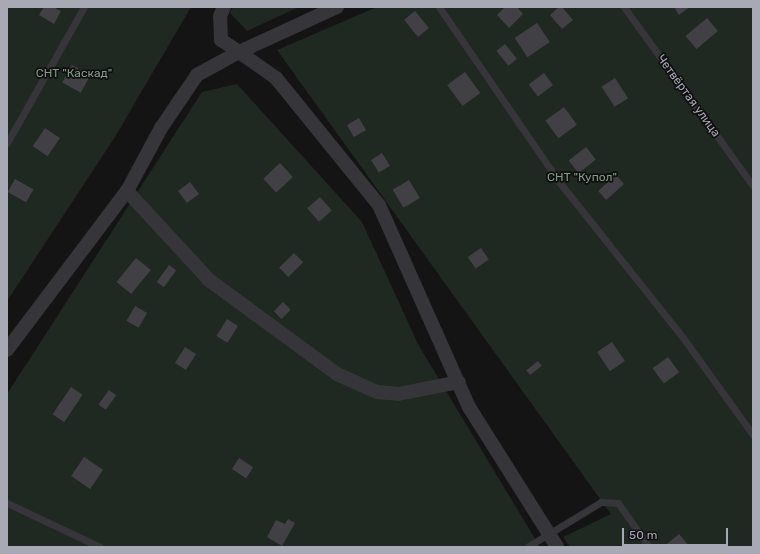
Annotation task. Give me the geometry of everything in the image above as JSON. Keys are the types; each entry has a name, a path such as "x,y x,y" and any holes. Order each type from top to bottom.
{"street":[{"path":"224,7 220,16 221,40 276,78 379,205 469,407 557,547"},
{"path":"7,350 127,191 161,128 197,75 239,52 337,7"},
{"path":"127,191 209,280 337,374 377,392 398,394 459,382"}],"lane":[{"path":"7,143 84,7"},
{"path":"439,7 560,183 684,338 753,435"},
{"name":"Четвёртая улица","path":"624,7 753,186"},
{"path":"7,502 100,547"},
{"path":"527,547 601,502 618,503 649,547"}],"green space":[{"name":"СНТ \"Каскад\"","path":"7,7 191,7 115,137 7,301"},
{"path":"233,7 299,7 247,31 230,13"},
{"name":"СНТ \"Купол\"","path":"377,7 753,7 753,547 570,547 563,537 611,514 277,50"},
{"path":"237,84 362,222 419,346 540,547 7,547 7,394 202,92"}],"building":[{"path":"44,7 53,7 61,11 54,24 39,15"},
{"path":"505,7 517,7 523,14 509,28 497,15"},
{"path":"559,7 562,7 573,20 562,29 550,15"},
{"path":"674,7 690,7 679,15"},
{"path":"415,11 429,28 418,37 404,20"},
{"path":"707,18 718,31 696,49 686,36"},
{"path":"537,23 550,42 527,57 515,38"},
{"path":"505,44 517,59 508,66 496,51"},
{"path":"72,65 90,75 81,93 62,82"},
{"path":"465,72 480,93 462,106 447,85"},
{"path":"544,73 553,85 538,96 529,84"},
{"path":"615,78 628,98 615,107 602,87"},
{"path":"564,107 577,125 558,138 545,121"},
{"path":"359,118 366,130 354,137 347,125"},
{"path":"45,128 60,138 48,156 33,146"},
{"path":"586,147 596,160 579,173 569,161"},
{"path":"382,153 390,166 379,173 371,160"},
{"path":"280,163 293,177 276,193 263,179"},
{"path":"616,175 624,184 606,200 598,191"},
{"path":"15,179 33,189 26,202 8,192"},
{"path":"409,180 420,198 404,208 393,190"},
{"path":"190,182 199,194 187,203 178,191"},
{"path":"320,197 332,211 319,222 307,208"},
{"path":"481,248 489,260 476,269 468,257"},
{"path":"294,253 303,262 288,277 279,268"},
{"path":"136,258 151,270 131,294 116,282"},
{"path":"169,265 176,270 164,287 157,282"},
{"path":"283,302 291,310 282,319 274,311"},
{"path":"135,306 147,313 139,328 126,321"},
{"path":"227,319 238,326 227,343 216,336"},
{"path":"612,342 625,361 610,371 597,352"},
{"path":"185,347 196,354 186,370 175,363"},
{"path":"668,357 679,372 664,384 653,368"},
{"path":"538,361 542,366 530,375 526,370"},
{"path":"71,387 83,395 64,422 53,414"},
{"path":"109,390 116,395 106,410 98,405"},
{"path":"84,457 103,470 90,489 71,476"},
{"path":"239,458 253,467 246,478 232,469"},
{"path":"288,519 295,523 282,546 267,537 276,520 285,524"},
{"path":"679,534 690,547 669,547 667,544"}]}
